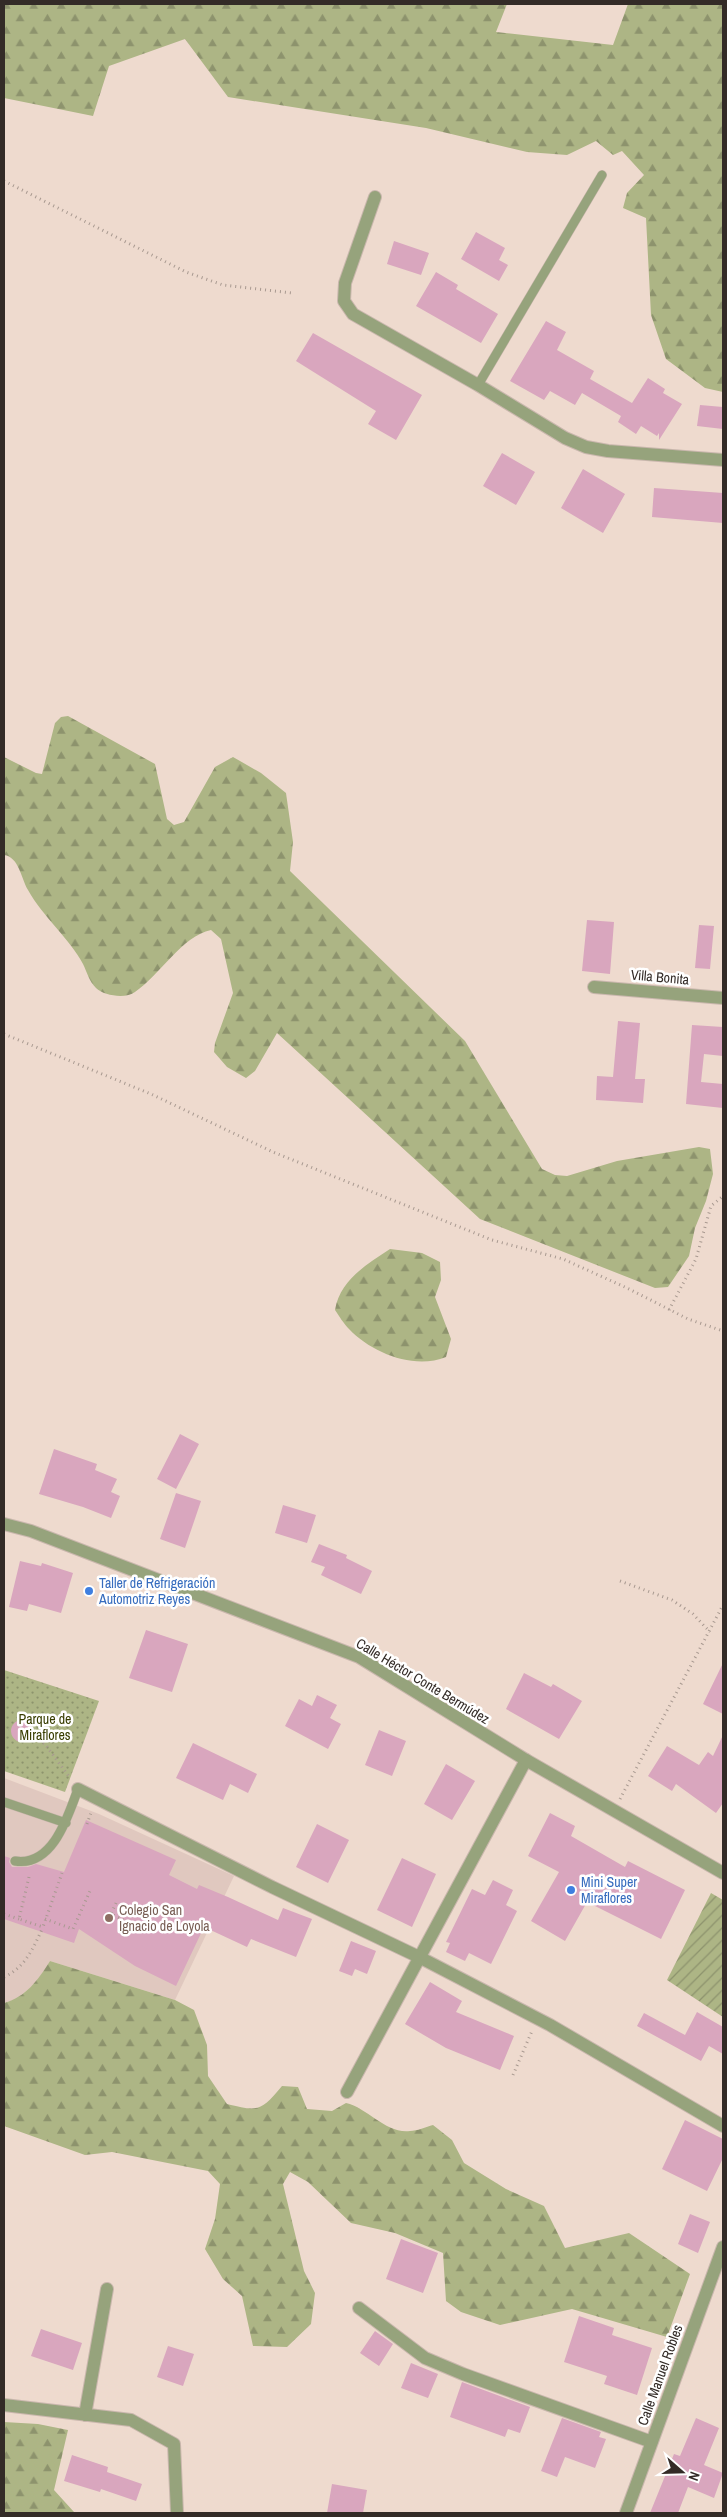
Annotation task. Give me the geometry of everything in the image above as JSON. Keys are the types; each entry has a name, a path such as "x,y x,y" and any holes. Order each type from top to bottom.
{"street":[{"path":"375,197 345,283 344,301 353,314 478,385 566,438 586,447 608,451 723,460"},
{"name":"Villa Bonita","path":"594,987 723,998"},
{"name":"Calle Héctor Conte Bermúdez","path":"4,1524 76,1548 359,1657 526,1760 723,1873"},
{"path":"347,2092 526,1760"},
{"path":"78,1789 272,1887 419,1957 537,2019 723,2126"},
{"name":"Calle Manuel Robles","path":"626,2513 723,2247"},
{"path":"85,2415 107,2289"},
{"path":"359,2308 425,2358 463,2374 652,2442"},
{"path":"4,2405 131,2420 174,2444 178,2513"}],"lane":[{"path":"478,385 602,175"},
{"path":"15,1861 25,1861 46,1851 55,1841 66,1823 78,1789"},
{"path":"4,1802 66,1823"}],"path":[{"path":"4,181 186,272 223,286 292,293"},
{"path":"4,1034 151,1094 273,1152 492,1240 563,1259 627,1288 688,1320 723,1331"},
{"path":"669,1310 696,1259 711,1206 722,1197"},
{"path":"620,1581 672,1600 693,1614 710,1632"},
{"path":"614,1810 723,1605"},
{"path":"4,1727 9,1729"},
{"path":"30,1736 45,1744 78,1789"},
{"path":"4,1977 19,1967 30,1954 46,1918 62,1873"},
{"path":"18,1919 29,1877"},
{"path":"46,1918 73,1929 90,1891"},
{"path":"116,1903 111,1914 136,1926"},
{"path":"4,1914 42,1928"},
{"path":"513,2075 537,2019"}],"shaded area":[{"name":"Colegio San Ignacio de Loyola","path":"4,1778 99,1814 234,1876 175,2000 50,1961 36,1983 16,1999 4,2003"}],"green space":[{"path":"4,4 507,4 496,32 613,45 628,4 723,4 723,392 705,388 666,359 651,315 646,218 623,208 627,193 644,175 622,151 613,155 596,141 567,155 527,152 426,128 228,97 185,39 109,66 93,116 4,98"},
{"path":"68,716 155,764 167,819 174,825 184,822 215,767 233,757 261,773 286,793 293,842 290,871 465,1041 542,1169 555,1175 567,1176 617,1161 699,1147 710,1149 713,1174 706,1201 695,1228 689,1256 668,1287 655,1288 480,1219 277,1033 255,1071 246,1078 227,1067 214,1052 215,1043 233,993 221,939 211,930 190,940 135,992 115,996 104,993 96,988 78,955 34,900 16,864 4,855 4,757 36,773 42,774 55,723 61,717"},
{"path":"390,1249 422,1253 440,1262 441,1280 435,1297 451,1339 446,1357 434,1361 407,1360 381,1352 358,1338 347,1327 335,1310 342,1290 355,1274"},
{"name":"Parque de Miraflores","path":"4,1670 99,1701 65,1792 4,1771"},
{"path":"711,1893 723,1900 723,2017 667,1980"},
{"path":"50,1961 175,2000 194,2010 207,2045 208,2076 227,2104 246,2108 259,2107 264,2105 282,2086 298,2087 307,2109 332,2111 346,2103 362,2110 393,2129 410,2131 433,2125 452,2140 464,2163 506,2189 544,2206 565,2248 629,2233 690,2274 667,2337 572,2309 500,2325 461,2312 446,2301 443,2253 395,2233 351,2223 308,2182 290,2172 283,2184 304,2271 315,2293 311,2324 287,2347 253,2346 242,2296 223,2279 205,2249 215,2219 220,2184 208,2171 112,2152 85,2155 4,2126 4,2003 19,1997 31,1987"},
{"path":"4,2422 38,2424 68,2430 54,2490 74,2512 81,2513 4,2513"}],"building":[{"path":"476,232 505,248 499,260 508,265 499,281 461,259"},
{"path":"394,241 429,253 421,275 387,264"},
{"path":"436,272 458,285 456,289 498,314 481,343 416,306"},
{"path":"546,321 566,332 557,350 594,371 590,379 632,403 648,378 665,389 663,393 682,404 659,440 659,433 657,436 641,426 636,434 618,422 621,416 582,393 575,405 550,391 544,400 510,381"},
{"path":"313,333 422,395 396,440 368,424 376,411 296,361"},
{"path":"700,405 723,407 723,429 697,426"},
{"path":"502,453 535,472 516,505 483,486"},
{"path":"583,469 625,494 603,533 561,508"},
{"path":"654,488 723,493 723,523 652,517"},
{"path":"587,920 614,922 610,974 582,971"},
{"path":"699,925 714,926 710,969 695,968"},
{"path":"618,1021 640,1023 635,1079 645,1079 643,1103 596,1100 597,1076 613,1077"},
{"path":"692,1025 723,1027 723,1056 704,1054 701,1082 723,1084 723,1108 686,1104"},
{"path":"180,1434 199,1444 176,1489 157,1479"},
{"path":"54,1449 97,1464 95,1470 117,1479 111,1492 120,1496 111,1518 83,1507 39,1494"},
{"path":"176,1493 201,1501 185,1548 160,1539"},
{"path":"283,1505 316,1515 307,1543 275,1533"},
{"path":"319,1544 347,1555 346,1558 372,1571 361,1594 321,1575 325,1567 311,1562"},
{"path":"20,1561 41,1566 42,1563 73,1573 61,1613 29,1604 27,1611 9,1607"},
{"path":"146,1630 188,1644 172,1692 129,1678"},
{"path":"723,1663 723,1714 703,1704"},
{"path":"524,1673 551,1687 553,1684 582,1701 559,1739 506,1709"},
{"path":"317,1695 337,1705 330,1718 341,1724 328,1749 285,1726 299,1699 312,1706"},
{"path":"22,1720 30,1723 33,1731 30,1739 22,1742 14,1739 11,1731 14,1723"},
{"path":"379,1730 406,1741 392,1776 365,1765"},
{"path":"723,1735 723,1803 716,1813 676,1784 672,1791 648,1776 667,1746 699,1765 708,1752 713,1756"},
{"path":"193,1743 257,1774 248,1793 230,1784 223,1800 176,1778"},
{"path":"446,1764 475,1781 452,1820 424,1804"},
{"path":"550,1813 575,1826 571,1836 625,1867 628,1861 685,1890 661,1939 587,1902 565,1941 531,1921 559,1872 528,1856"},
{"path":"86,1820 176,1860 169,1875 197,1889 199,1885 278,1920 283,1908 312,1919 296,1957 251,1939 247,1947 204,1927 176,1986 135,1966 79,1929 74,1943 4,1919 4,1856 10,1858 9,1862 12,1867 28,1867 36,1864 64,1872"},
{"path":"317,1824 349,1840 328,1883 296,1867"},
{"path":"402,1858 436,1874 412,1927 377,1910"},
{"path":"493,1880 513,1890 506,1905 517,1911 491,1964 469,1953 465,1961 446,1952 450,1943 446,1942 472,1889 485,1895"},
{"path":"351,1941 376,1951 367,1974 355,1969 352,1976 339,1971"},
{"path":"430,1982 462,2001 456,2012 514,2036 500,2070 446,2048 405,2024"},
{"path":"697,2012 723,2027 723,2054 709,2046 701,2061 637,2026 644,2013 685,2035"},
{"path":"685,2120 723,2139 723,2158 707,2191 662,2169"},
{"path":"690,2214 710,2222 698,2253 678,2244"},
{"path":"401,2239 438,2253 423,2293 386,2279"},
{"path":"579,2316 614,2328 612,2335 652,2348 637,2395 604,2384 607,2376 564,2362"},
{"path":"41,2329 82,2343 73,2370 31,2356"},
{"path":"375,2331 393,2344 379,2366 360,2353"},
{"path":"168,2346 194,2354 183,2386 157,2377"},
{"path":"411,2363 438,2374 428,2398 401,2388"},
{"path":"462,2382 530,2407 520,2433 508,2429 505,2437 450,2417"},
{"path":"562,2418 601,2432 599,2437 606,2439 595,2468 565,2457 557,2477 541,2471"},
{"path":"696,2418 719,2428 704,2465 723,2473 714,2498 688,2487 678,2513 650,2513 674,2454 680,2456"},
{"path":"72,2455 108,2467 107,2472 142,2484 136,2501 101,2489 100,2492 64,2481"},
{"path":"332,2484 367,2490 363,2513 327,2513"}],"place":[{"name":"Taller de Refrigeración Automotriz Reyes","path":"89,1591"},
{"name":"Mini Super Miraflores","path":"571,1890"},
{"name":"Colegio San Ignacio de Loyola","path":"109,1918"}]}
